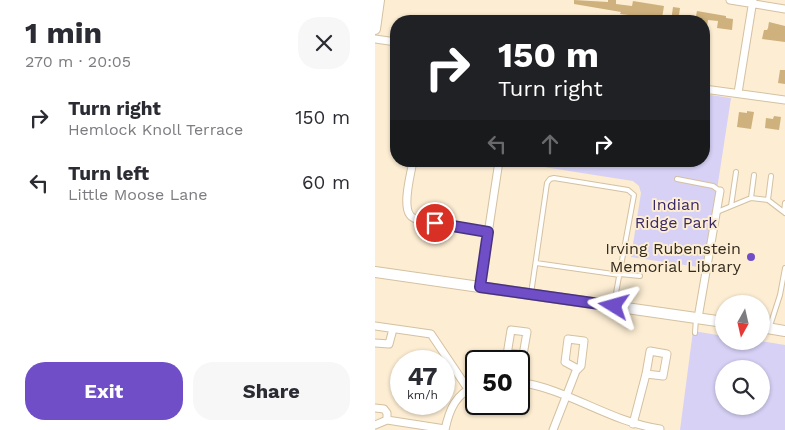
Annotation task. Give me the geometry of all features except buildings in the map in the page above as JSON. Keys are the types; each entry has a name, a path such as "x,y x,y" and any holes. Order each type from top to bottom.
{"main road":[{"path":"375,29 379,0"},
{"path":"375,272 715,321"},
{"path":"770,329 785,331"}],"street":[{"path":"730,0 752,2 785,9"},
{"path":"738,93 752,2"},
{"path":"375,39 390,41"},
{"path":"710,89 785,100"},
{"path":"412,167 407,198 407,208 410,215 417,220 488,232"},
{"path":"480,287 498,167"},
{"path":"697,318 720,191"},
{"path":"375,326 431,334 465,385"},
{"path":"375,343 389,344 393,329"},
{"path":"553,430 578,369"},
{"path":"633,424 647,374"},
{"path":"530,385 566,396 641,428 660,429"},
{"path":"375,425 387,420 445,430 448,413 465,392"},
{"path":"375,408 384,409 387,413 387,420"}],"lane":[{"path":"731,206 736,172"},
{"path":"751,198 754,175"},
{"path":"768,200 771,176"},
{"path":"531,295 547,183 550,179 554,178 633,192 614,306"},
{"path":"677,179 713,186 720,191"},
{"path":"717,212 751,198 768,200 784,212"},
{"path":"784,212 785,203"},
{"path":"536,263 640,276"},
{"path":"770,318 781,295 785,270"},
{"path":"695,333 697,318"}],"green space":[{"name":"Indian Ridge Park","path":"710,95 731,98 705,268 631,257 641,193 639,186 633,181 544,167 710,167"},
{"path":"693,331 715,335 715,350 770,350 770,342 785,345 785,430 680,430"}],"place":[{"name":"Irving Rubenstein Memorial Library","path":"751,257"}],"route":[{"path":"435,223 488,232 480,287 614,306"}]}
